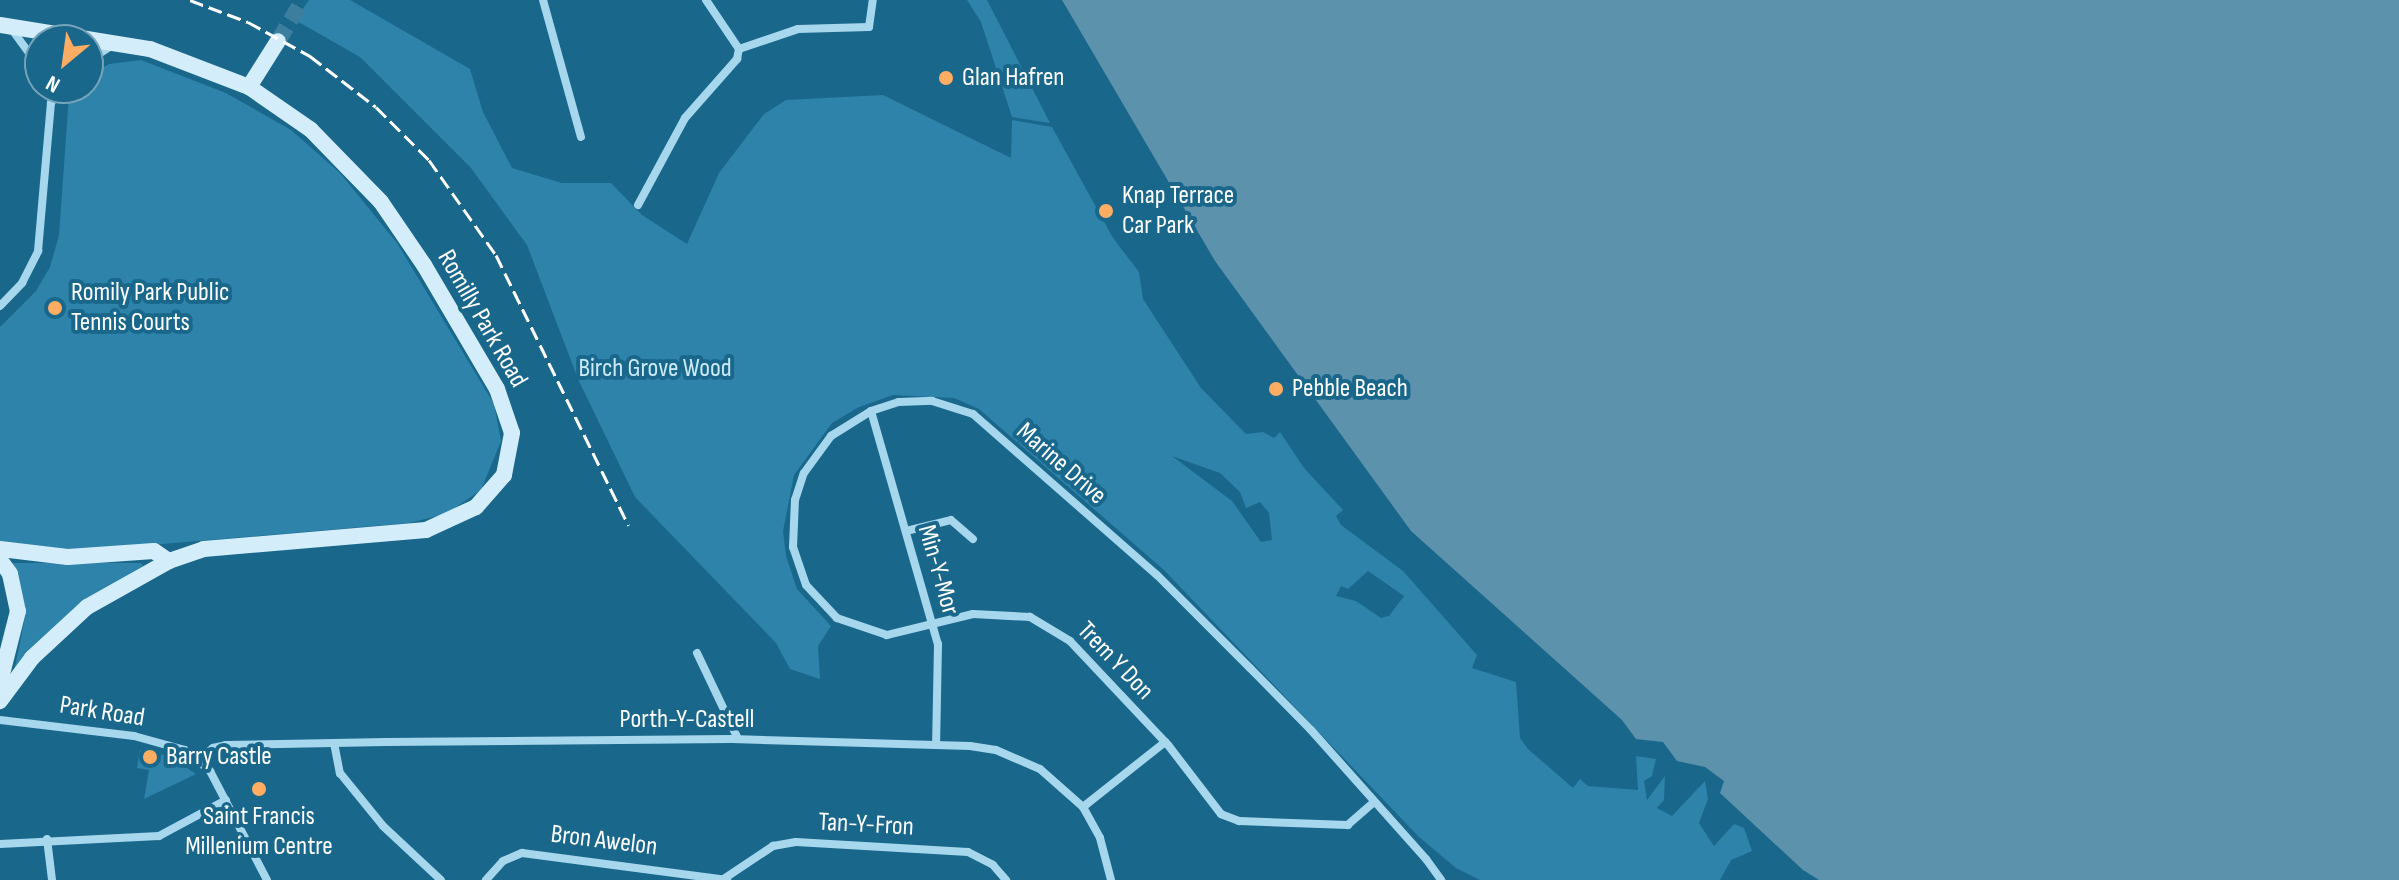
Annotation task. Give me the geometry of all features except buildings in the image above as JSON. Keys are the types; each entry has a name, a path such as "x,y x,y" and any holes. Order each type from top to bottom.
{"street":[{"path":"543,0 581,137"},
{"path":"638,205 685,118 737,59 739,49 706,0"},
{"path":"739,49 798,29 869,27 873,0"},
{"name":"Romilly Park Road","path":"3,696 87,607 169,561 204,549 426,530 476,507 492,493 510,460 512,433 497,389 381,202 311,130 249,87 150,49 5,26"},
{"name":"Romilly Park Road","path":"5,26 24,49"},
{"path":"249,87 278,41"},
{"path":"104,51 117,43"},
{"path":"0,306 22,283 38,251 51,104"},
{"name":"Marine Drive","path":"934,624 907,633 864,631 819,602 799,572 792,525 804,473 831,436 871,411 899,402 932,401 973,414 1157,575 1374,802 1441,880"},
{"name":"Min-Y-Mor","path":"871,411 934,624 939,670 936,744"},
{"path":"906,531 951,520 973,539"},
{"path":"0,549 40,557 154,551 169,561"},
{"name":"Romilly Park Road","path":"0,560 10,574 18,611 1,678 3,696"},
{"name":"Trem Y Don","path":"934,624 999,612 1030,617 1056,629 1165,742 1221,814 1239,821 1348,825 1374,802"},
{"path":"697,653 738,739"},
{"name":"Park Road","path":"0,720 170,743 199,759"},
{"name":"Porth-Y-Castell","path":"199,759 213,748 226,745 738,739 936,744 1015,756 1040,769 1083,807 1100,838 1111,880"},
{"path":"1083,807 1165,742"},
{"path":"334,743 340,773 383,826 441,880"},
{"path":"199,759 226,800 267,880"},
{"path":"0,844 47,839 159,836 226,800"},
{"path":"47,839 52,880"},
{"name":"Tan-Y-Fron","path":"726,879 773,846 796,842 968,852 993,865 1006,880"},
{"name":"Bron Awelon","path":"486,880 503,861 522,853 726,879"}],"green space":[{"name":"Birch Grove Wood","path":"309,0 350,0 470,69 483,112 512,168 562,183 611,183 642,215 687,244 719,173 764,114 786,100 883,95 1011,158 1012,120 1052,127 1113,238 1139,272 1143,299 1201,388 1246,434 1263,432 1274,438 1280,432 1304,468 1343,510 1336,516 1341,525 1403,571 1477,655 1472,668 1516,682 1520,738 1528,749 1573,788 1580,779 1588,786 1638,790 1636,756 1656,759 1652,776 1644,781 1647,800 1665,776 1664,800 1657,808 1672,816 1705,781 1708,799 1699,823 1714,846 1734,824 1744,828 1752,851 1731,860 1720,880 1480,880 1456,868 1419,837 1164,570 979,409 954,398 893,395 859,407 832,423 794,475 783,531 786,556 797,589 831,626 818,646 820,679 790,669 776,643 635,497 578,379 527,245 471,168 360,57 295,20","holes":["1172,456 1220,473 1240,492 1246,508 1260,502 1269,513 1272,540 1261,542 1232,501","1368,571 1404,596 1389,616 1381,618 1356,601 1336,596 1341,586 1348,589"]},
{"path":"967,0 987,0 1050,123 1012,117 981,22"},
{"path":"141,60 226,93 291,130 340,173 397,243 494,404 501,441 481,490 446,514 409,523 69,552 0,543 0,327 36,291 50,267 59,235 68,104 104,104 104,67"},
{"path":"12,563 141,563 143,566 68,614 14,672 26,612"},
{"path":"140,750 169,756 196,774 144,799 149,770 137,768"}],"shaded area":[{"path":"1062,0 2399,0 2399,880 1819,880 1803,870 1720,793 1724,781 1705,767 1677,761 1663,742 1636,739 1622,720 1411,531 1215,261"}],"tunnel":[{"path":"278,41 303,0"}],"railway":[{"path":"190,0 248,22 310,56 376,107 429,160 496,255 628,525"}],"place":[{"name":"Glan Hafren","path":"946,78"},
{"name":"Knap Terrace Car Park","path":"1106,211"},
{"name":"Romily Park Public Tennis Courts","path":"55,308"},
{"name":"Pebble Beach","path":"1276,389"},
{"name":"Barry Castle","path":"150,757"},
{"name":"Saint Francis Millenium Centre","path":"259,789"}]}
